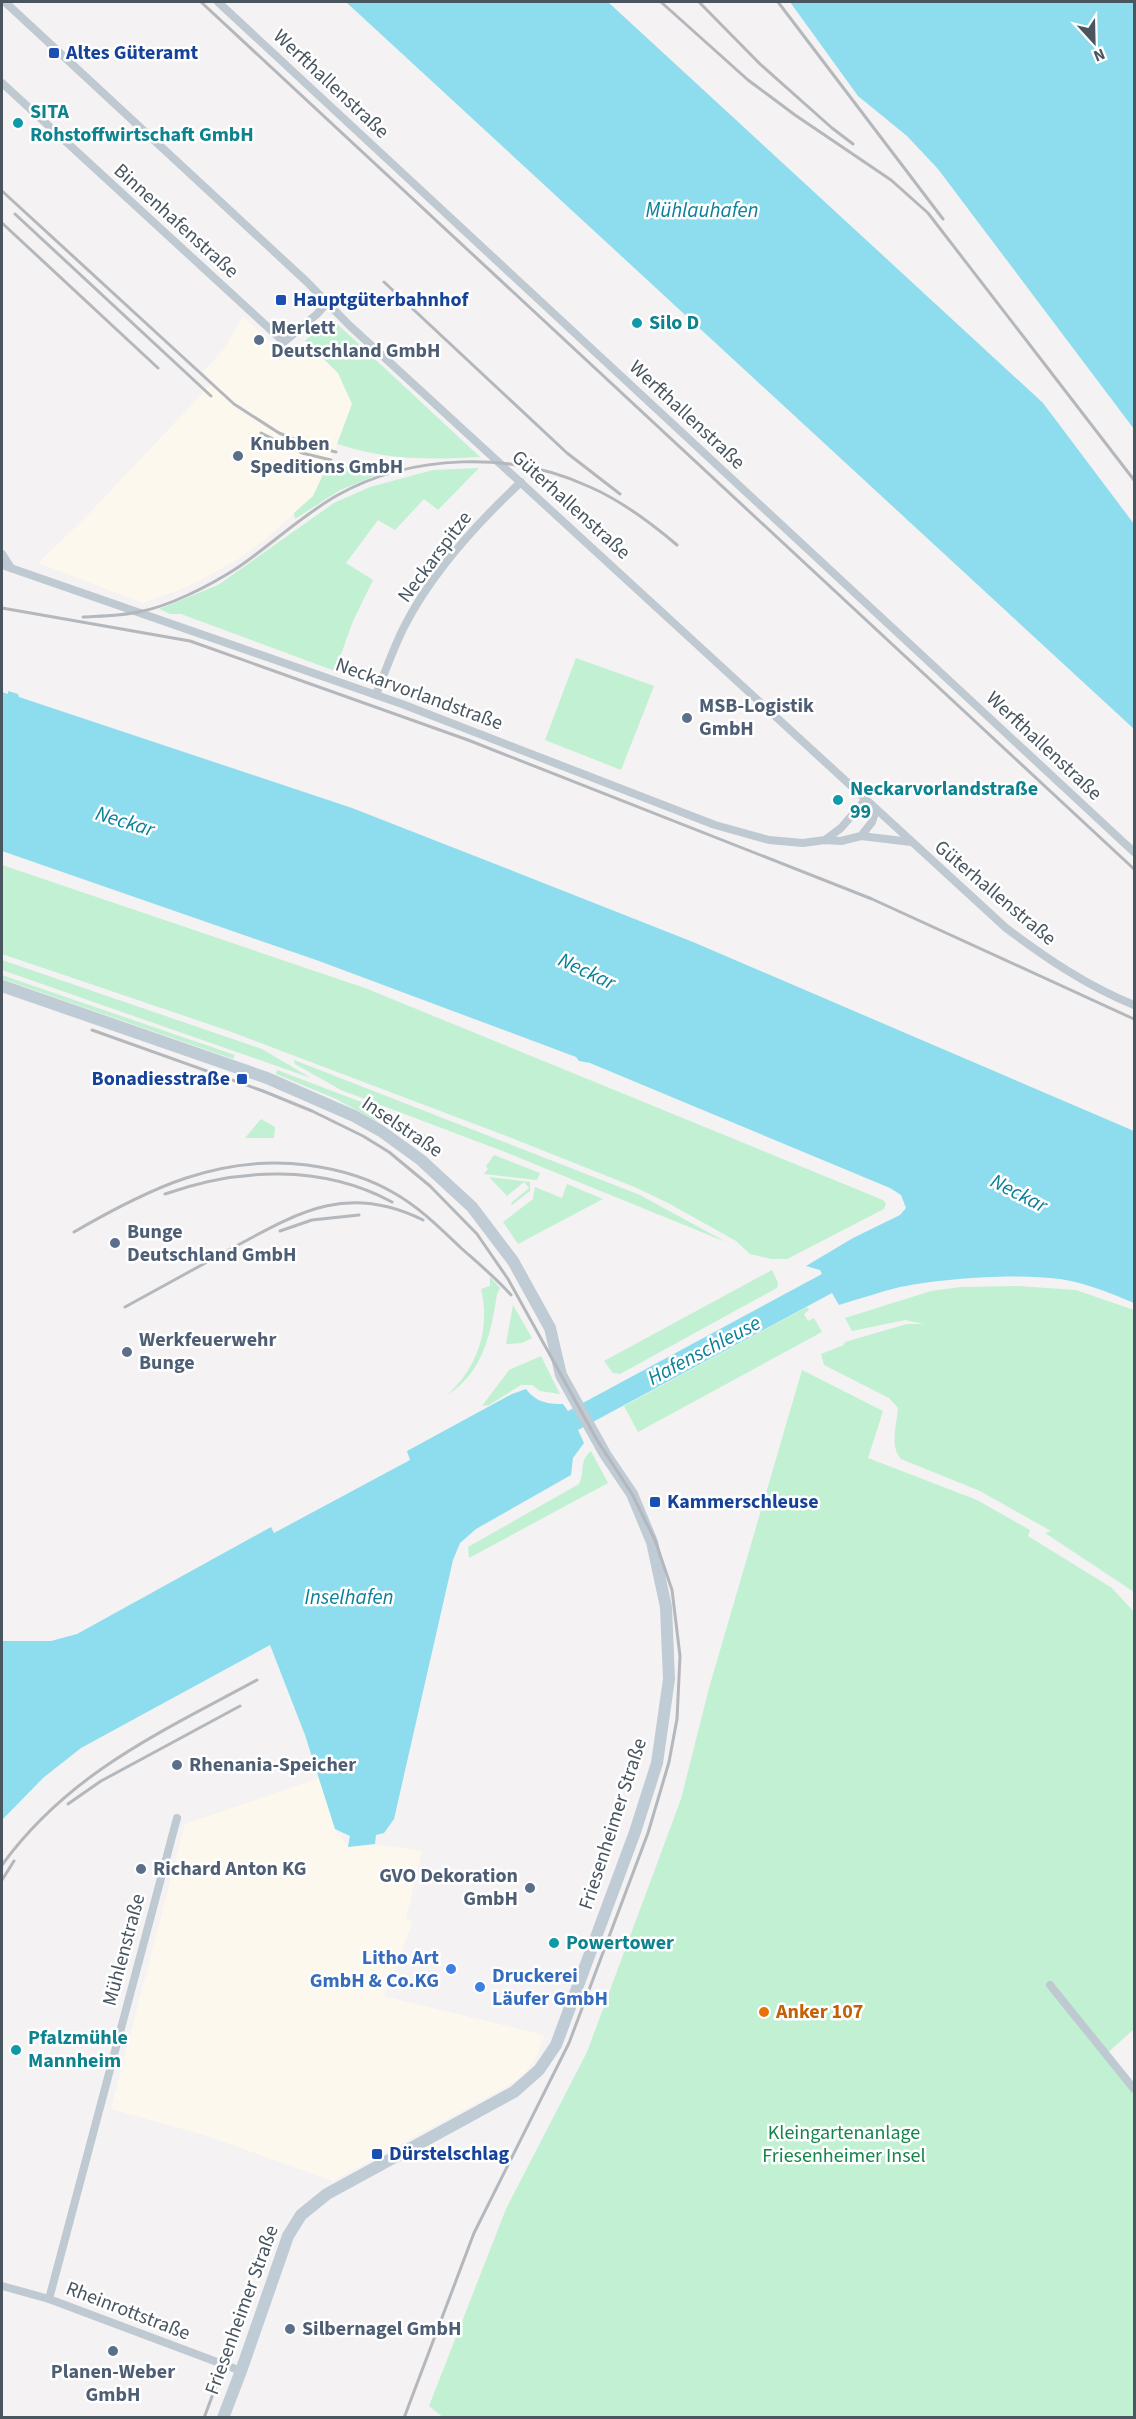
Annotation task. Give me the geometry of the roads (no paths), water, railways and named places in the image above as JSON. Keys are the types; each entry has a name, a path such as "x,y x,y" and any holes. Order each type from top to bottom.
{"street":[{"name":"Güterhallenstraße","path":"5,2 328,302 349,325 1006,928 1043,957 1134,1005"},
{"name":"Werfthallenstraße","path":"218,2 1134,852"},
{"name":"Binnenhafenstraße","path":"2,82 284,342 328,302"},
{"name":"Neckarspitze","path":"376,695 404,626 435,577 480,523 521,482"},
{"path":"2,554 12,568"},
{"name":"Neckarvorlandstraße","path":"2,565 376,695 715,825 770,840 803,843 825,840 841,842 861,836 910,842"},
{"path":"825,840 842,828 866,800"},
{"path":"861,836 872,822 876,810"},
{"name":"Inselstraße","path":"2,986 267,1078 354,1116 381,1131 451,1185 502,1245 550,1328 560,1370 605,1454"},
{"name":"Friesenheimer Straße","path":"223,2418 288,2236 301,2214 327,2194 514,2092 539,2070 556,2045 635,1832 657,1764 669,1679 666,1607 660,1570 652,1542 632,1494 605,1454"},
{"name":"Mühlenstraße","path":"49,2299 177,1818"},
{"path":"1050,1985 1134,2089"},
{"name":"Rheinrottstraße","path":"2,2286 49,2299 241,2371"}],"water":[{"name":"Mühlauhafen","path":"346,2 608,2 1043,403 1134,524 1134,729"},
{"path":"790,2 1134,2 1134,429 938,169 907,136 858,96"},
{"path":"8,691 18,694 19,697 352,808 693,942 1134,1131 1134,1303 1079,1283 1023,1276 980,1277 918,1284 892,1289 839,1305 832,1293 578,1430 584,1443 573,1458 571,1475 476,1529 460,1543 453,1560 394,1819 384,1833 376,1835 375,1844 348,1847 350,1836 335,1829 305,1735 270,1645 81,1748 43,1778 2,1820 2,1641 51,1641 77,1634 271,1527 274,1533 410,1460 407,1451 512,1394 526,1389 542,1401 563,1404 568,1411 822,1274 820,1270 806,1266 853,1238 900,1215 906,1208 901,1195 890,1188 590,1063 579,1061 576,1057 319,961 2,851 2,692 8,694"}],"railway":[{"path":"201,2 1134,869"},
{"path":"661,2 748,80 891,180 928,213 1134,480"},
{"path":"699,2 760,64 853,144"},
{"path":"778,2 943,219"},
{"path":"2,191 234,404 279,433 311,446 336,452"},
{"path":"15,214 211,396"},
{"path":"2,223 158,368"},
{"path":"384,282 567,453 620,494"},
{"path":"261,433 302,453 331,460"},
{"path":"83,617 138,612 189,594 237,568 336,496 397,471 429,465 462,462 495,463 528,467 560,475 590,487 624,505 677,545"},
{"path":"2,608 190,641 468,740 872,899 1134,1019"},
{"path":"92,1030 263,1091 312,1111 363,1136 389,1152 430,1186 477,1234 508,1279 597,1440 632,1494 655,1540 672,1590 680,1656 677,1719 669,1762 648,1833 569,2043 474,2233 404,2418"},
{"path":"74,1232 129,1202 185,1178 244,1165 275,1163 307,1165 341,1171 363,1178 403,1199 421,1211 511,1295"},
{"path":"165,1194 221,1179 280,1174 337,1181 392,1202"},
{"path":"125,1307 277,1224 323,1207 346,1203 370,1203 395,1209 423,1220"},
{"path":"280,1231 312,1220 359,1215"},
{"path":"2,1865 28,1833 86,1780 185,1718 257,1680"},
{"path":"68,1804 101,1781 240,1706"},
{"path":"2,1880 14,1861"},
{"path":"204,2418 246,2305"}],"place":[{"name":"Altes Güteramt","path":"54,53"},
{"name":"SITA Rohstoffwirtschaft GmbH","path":"18,123"},
{"name":"Hauptgüterbahnhof","path":"281,300"},
{"name":"Silo D","path":"637,323"},
{"name":"Merlett Deutschland GmbH","path":"259,340"},
{"name":"Knubben Speditions GmbH","path":"238,456"},
{"name":"MSB-Logistik GmbH","path":"687,718"},
{"name":"Neckarvorlandstraße 99","path":"838,800"},
{"name":"Bonadiesstraße","path":"242,1079"},
{"name":"Bunge Deutschland GmbH","path":"115,1243"},
{"name":"Werkfeuerwehr Bunge","path":"127,1352"},
{"name":"Kammerschleuse","path":"655,1502"},
{"name":"Rhenania-Speicher","path":"177,1765"},
{"name":"Richard Anton KG","path":"141,1869"},
{"name":"GVO Dekoration GmbH","path":"530,1888"},
{"name":"Powertower","path":"554,1943"},
{"name":"Litho Art GmbH & Co.KG","path":"451,1969"},
{"name":"Druckerei Läufer GmbH","path":"480,1987"},
{"name":"Anker 107","path":"764,2012"},
{"name":"Pfalzmühle Mannheim","path":"16,2050"},
{"name":"Dürstelschlag","path":"377,2154"},
{"name":"Silbernagel GmbH","path":"290,2329"},
{"name":"Planen-Weber GmbH","path":"113,2351"}],"water label":[{"name":"Neckar","path":"125,821"},
{"name":"Neckar","path":"587,971"},
{"name":"Neckar","path":"1019,1193"},
{"name":"Hafenschleuse","path":"704,1350"},
{"name":"Inselhafen","path":"349,1597"}],"park label":[{"name":"Kleingartenanlage Friesenheimer Insel","path":"844,2144"}]}
